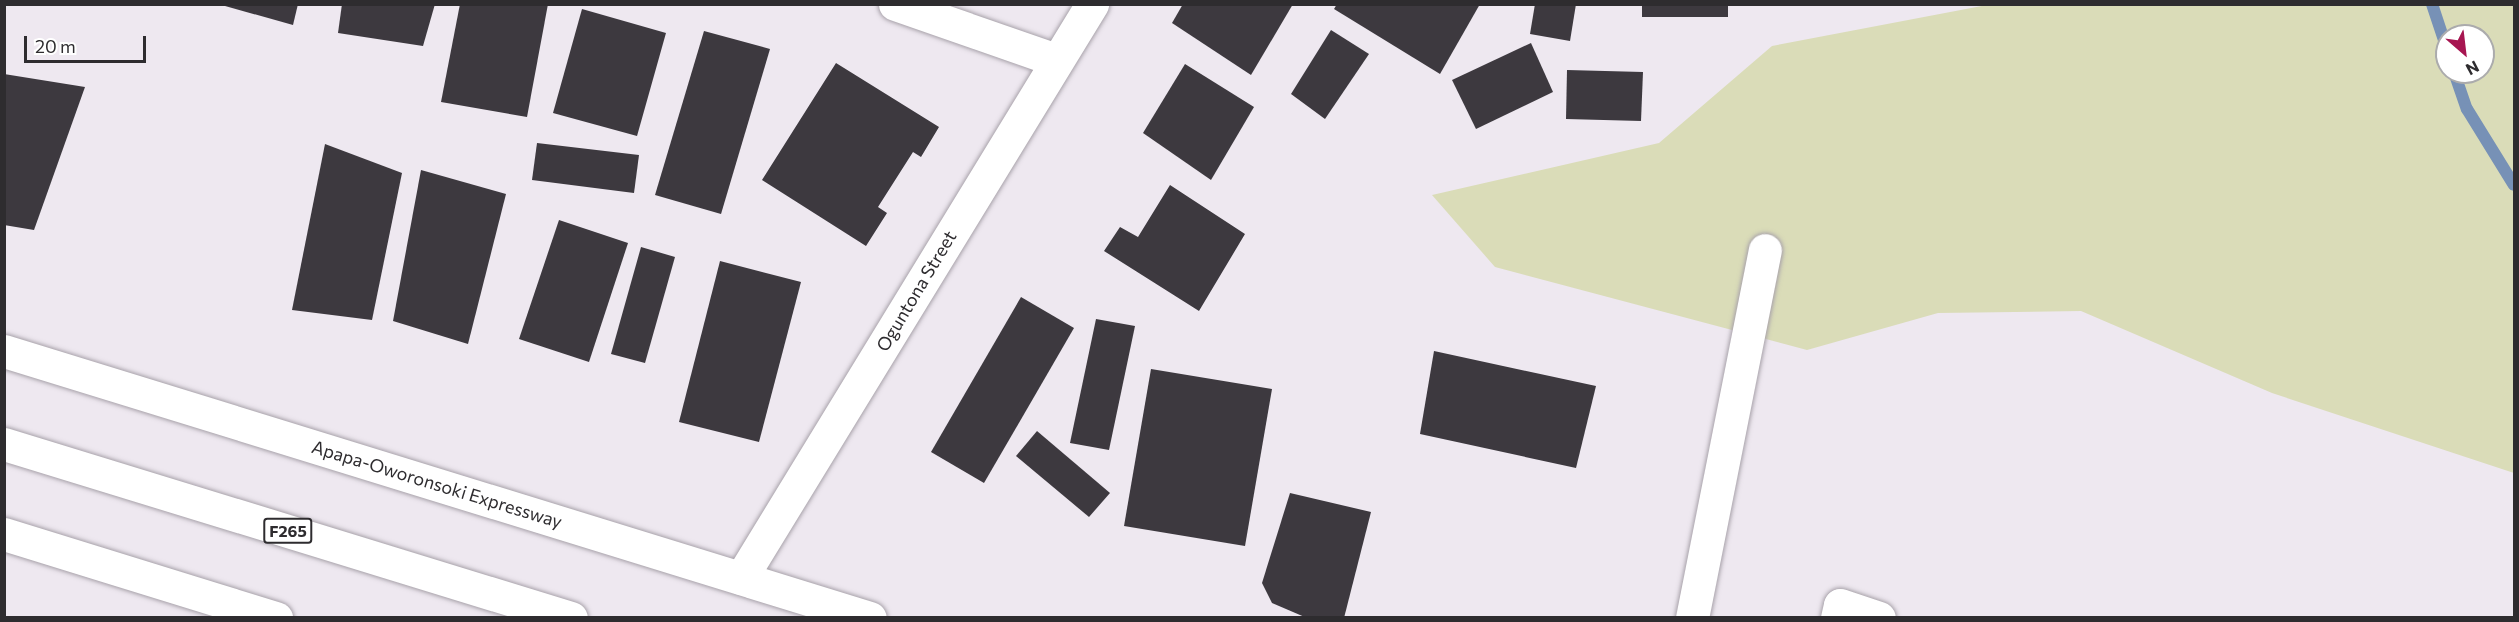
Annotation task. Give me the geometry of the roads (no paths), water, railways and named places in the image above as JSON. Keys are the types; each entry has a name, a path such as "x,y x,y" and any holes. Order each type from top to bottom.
{"main road":[{"path":"895,4 1056,60"},
{"name":"Oguntona Street","path":"741,578 1092,4"},
{"path":"1692,618 1765,250"},
{"name":"Apapa-Oworonsoki Expressway","path":"4,351 870,618"},
{"name":"F265","path":"4,444 571,618"},
{"path":"4,534 276,618"},
{"path":"1837,618 1839,605 1879,618"}],"waterway":[{"path":"2432,4 2439,24"},
{"path":"2458,84 2467,109 2514,185"}]}
